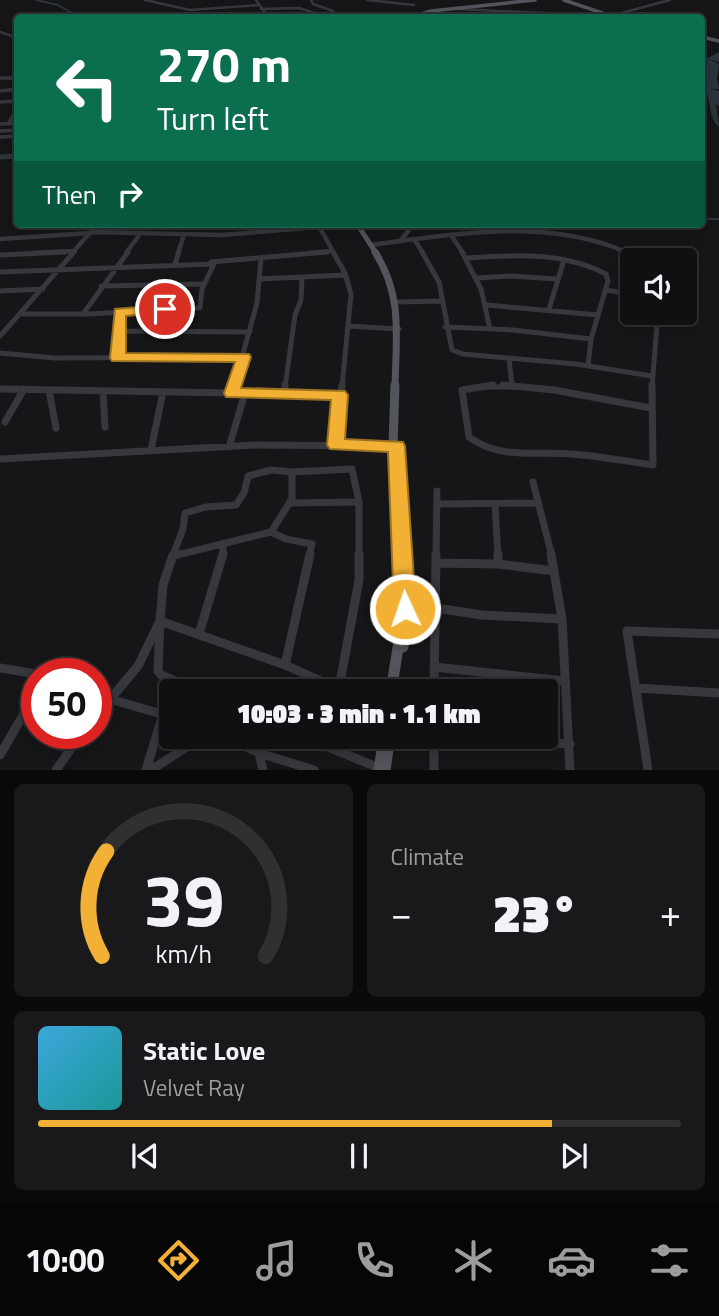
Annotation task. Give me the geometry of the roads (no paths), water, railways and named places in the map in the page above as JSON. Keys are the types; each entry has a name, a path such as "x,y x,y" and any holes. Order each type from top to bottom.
{"main road":[{"path":"419,14 535,0"},
{"path":"563,0 603,14"},
{"path":"360,228 387,265 397,289 395,446 406,632 396,679"},
{"path":"381,769 383,749"},
{"path":"381,769 387,749"}],"street":[{"path":"145,0 196,10 258,5"},
{"path":"256,0 265,14"},
{"path":"312,0 313,4 333,11 334,14"},
{"path":"367,0 414,5"},
{"path":"409,14 415,0"},
{"path":"489,0 506,10"},
{"path":"622,14 670,0"},
{"path":"284,2 289,8"},
{"path":"261,9 308,9 317,14"},
{"path":"448,9 560,14"},
{"path":"8,124 14,114"},
{"path":"0,124 14,123"},
{"path":"0,336 94,228"},
{"path":"0,239 91,232 184,235 320,228 345,275 351,294 336,445"},
{"path":"400,241 411,228"},
{"path":"372,245 451,235 525,233 569,238 620,249"},
{"path":"83,314 140,234"},
{"path":"175,264 184,235"},
{"path":"451,235 478,278 487,305 490,329"},
{"path":"414,239 437,277 445,327 452,350 653,376"},
{"path":"0,255 75,251"},
{"path":"0,272 211,262 333,251"},
{"path":"18,271 24,254"},
{"path":"465,258 528,256 564,260 598,269 606,274 608,281 591,339 588,366"},
{"path":"232,393 257,303 261,258"},
{"path":"549,309 564,260"},
{"path":"20,314 200,308 204,284 214,264 211,262"},
{"path":"259,279 345,275"},
{"path":"478,278 510,276 557,279"},
{"path":"284,394 295,315 301,300 302,277"},
{"path":"101,286 204,284"},
{"path":"0,291 43,289"},
{"path":"605,290 620,292"},
{"path":"397,302 442,301"},
{"path":"487,305 598,315"},
{"path":"118,358 120,312"},
{"path":"650,408 512,386 473,386 462,390 469,437 481,447 501,452 569,454 653,465 650,408 657,325"},
{"path":"0,326 8,327"},
{"path":"349,326 398,328"},
{"path":"445,327 591,339"},
{"path":"119,331 250,332"},
{"path":"0,353 55,358 244,357"},
{"path":"509,358 512,386"},
{"path":"0,389 340,395"},
{"path":"5,422 24,389"},
{"path":"49,390 56,428"},
{"path":"103,391 105,426"},
{"path":"151,450 163,392"},
{"path":"229,446 245,393"},
{"path":"0,459 229,446 395,446"},
{"path":"170,679 158,671 163,585 183,529 185,513 206,507 236,505 244,493 248,476 271,470 292,472 352,469 359,502 359,580 341,679"},
{"path":"271,532 292,499 292,472"},
{"path":"533,482 554,570 562,619 570,770"},
{"path":"434,679 438,491"},
{"path":"289,503 359,502"},
{"path":"439,504 538,503"},
{"path":"495,504 498,564"},
{"path":"173,555 271,532 286,539 312,544 285,665"},
{"path":"199,634 223,560 223,543"},
{"path":"438,563 498,564 554,570"},
{"path":"436,608 482,615 562,619"},
{"path":"160,621 285,665 315,679"},
{"path":"112,696 138,666 160,621"},
{"path":"648,770 627,631 719,634"},
{"path":"434,667 565,681"},
{"path":"0,668 21,671"},
{"path":"637,688 719,693"},
{"path":"112,701 159,713"},
{"path":"0,755 21,719"},
{"path":"148,770 159,738"},
{"path":"558,743 569,744"},
{"path":"56,770 71,749"},
{"path":"148,770 182,749"},
{"path":"250,749 314,770"},
{"path":"333,749 381,769"},
{"path":"434,749 434,770"},
{"path":"259,753 262,770"}],"waterway":[{"path":"36,0 58,5 74,14"},
{"path":"0,157 14,156"},
{"path":"705,219 719,219"}]}
